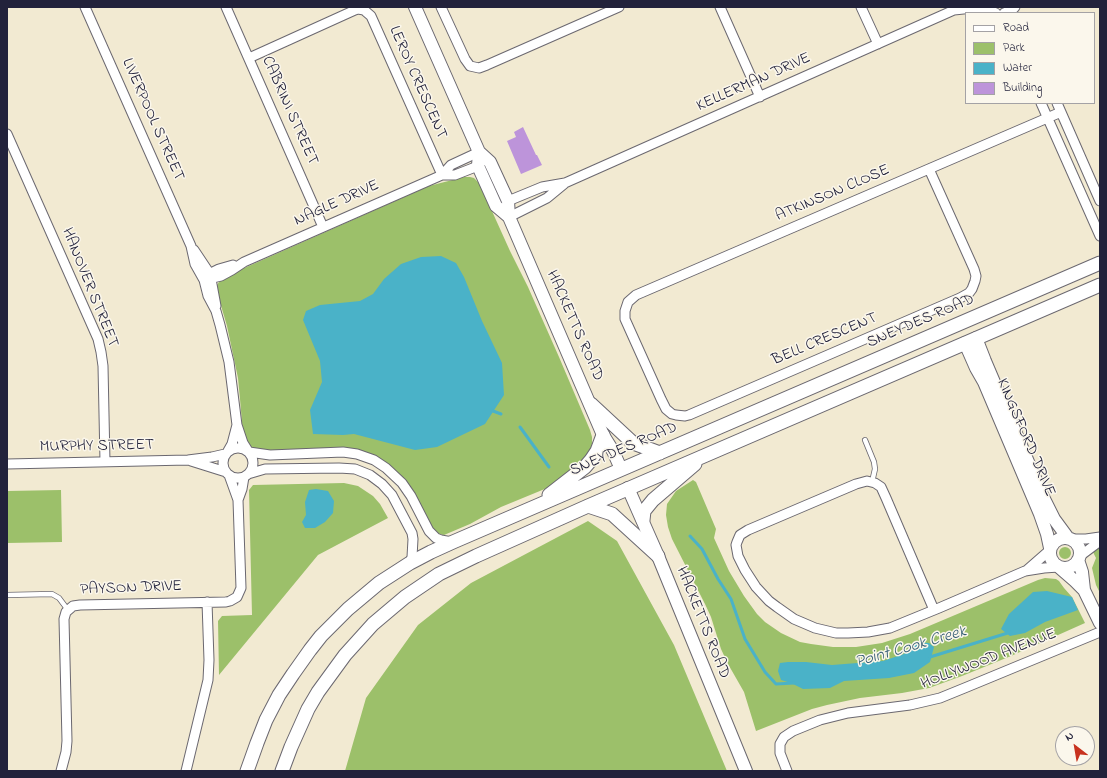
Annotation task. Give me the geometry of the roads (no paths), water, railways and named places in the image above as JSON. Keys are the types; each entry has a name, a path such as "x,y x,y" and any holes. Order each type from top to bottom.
{"main road":[{"name":"SNEYDES ROAD","path":"247,771 256,743 279,695 310,650 321,636 348,609 379,583 410,563 453,542 1100,263"},
{"path":"282,771 300,726 318,692 345,655 378,620 405,597 439,574 628,488 1100,285"},
{"path":"962,323 971,341"},
{"path":"591,404 634,443 660,453"},
{"path":"532,509 563,485 591,460 597,451 603,435"},
{"path":"642,520 644,511 653,500 708,454"},
{"path":"621,469 628,488"},
{"path":"588,506 612,514 658,556"}],"street":[{"name":"LIVERPOOL STREET","path":"85,7 191,246 195,264 208,278 208,296 216,312 222,330 229,362 237,425 243,443 248,452"},
{"name":"CABRINI STREET","path":"226,7 323,226"},
{"name":"HACKETTS ROAD","path":"415,7 484,164 496,206 509,217"},
{"path":"441,7 465,59 470,66 479,68 619,7"},
{"path":"720,7 760,97"},
{"path":"862,7 878,44"},
{"name":"KELLERMAN DRIVE","path":"508,202 542,187 565,183 956,8 986,7"},
{"path":"1007,12 1016,7"},
{"name":"LEROY CRESCENT","path":"249,58 355,10 364,9 370,16 442,175"},
{"path":"1041,104 1100,236"},
{"path":"1057,104 1100,201"},
{"name":"ATKINSON CLOSE","path":"625,311 628,302 636,295 1061,112"},
{"name":"HANOVER STREET","path":"7,134 98,339 102,352 105,462"},
{"name":"NAGLE DRIVE","path":"442,175 451,165 479,152"},
{"name":"HACKETTS ROAD","path":"484,164 508,202 509,217 591,404 603,435 613,451 621,469"},
{"name":"NAGLE DRIVE","path":"208,278 221,276 244,262 442,175 455,175 484,164"},
{"name":"BELL CRESCENT","path":"625,311 626,319 663,405 672,414 685,416 960,298 969,293 972,289 976,281 975,272 929,169"},
{"name":"KELLERMAN DRIVE","path":"509,217 547,198 565,183"},
{"path":"496,206 508,202"},
{"name":"KINGSFORD DRIVE","path":"971,341 985,360 1043,497 1054,519 1069,538"},
{"name":"KINGSFORD DRIVE","path":"971,341 970,356 984,382 1040,514 1047,534 1050,549"},
{"name":"LIVERPOOL STREET","path":"227,452 232,444 237,425"},
{"path":"246,475 250,471 253,463 251,455 244,449 236,447 227,452 223,461 224,469 227,473 237,478 265,470 339,468 355,470 370,475 382,484 392,495 412,533 412,557 410,563"},
{"name":"MURPHY STREET","path":"7,464 188,460 212,457 227,452"},
{"path":"248,452 270,455 343,452 358,454 368,458 386,468 402,483 411,496 429,531 436,538 453,542"},
{"name":"MURPHY STREET","path":"188,460 227,473"},
{"name":"PAYSON DRIVE","path":"61,771 68,741 65,615 73,606 80,605 230,601 237,597 240,591 238,500 227,473"},
{"name":"PAYSON DRIVE","path":"238,500 246,475"},
{"path":"934,610 883,492 878,485 872,482 862,482 856,484 748,530 740,535 738,539 736,545 738,556 756,587 769,601 794,619 810,626 826,631 848,634 890,628 934,610 1025,571 1044,568 1072,567 1079,558 1100,541"},
{"name":"HACKETTS ROAD","path":"628,488 658,556 746,771"},
{"path":"1025,571 1050,549 1058,539 1086,539 1100,537"},
{"path":"1069,538 1078,546 1080,552 1079,558 1084,590"},
{"path":"1050,549 1051,560 1084,590 1100,623"},
{"path":"186,771 208,680 209,660 207,602"},
{"name":"HOLLYWOOD AVENUE","path":"787,771 780,753 780,744 784,737 793,731 834,716 861,710 905,706 940,698 1100,632"}],"lane":[{"path":"865,440 874,462 875,469 872,482"},
{"path":"7,595 52,594 58,598 68,610"}],"water":[{"path":"441,256 456,263 464,277 482,321 502,363 504,395 485,424 437,447 415,450 354,434 313,434 310,410 322,382 320,361 303,320 306,311 320,305 360,301 373,294 384,279 401,264 421,257"},
{"path":"316,489 328,491 334,501 333,513 325,522 315,528 305,528 302,522 306,515 305,502 309,490"},
{"path":"1047,591 1072,597 1078,610 1045,622 1025,633 1010,636 1001,629 1009,614 1033,592"},
{"path":"915,642 929,643 934,647 930,662 914,673 889,678 844,681 830,688 803,689 781,680 778,671 780,663 788,662 806,662 832,665 883,661 904,654"}],"waterway":[{"name":"Point Cook Creek","path":"493,411 501,414"},
{"name":"Point Cook Creek","path":"520,427 549,467"},
{"name":"Point Cook Creek","path":"690,536 702,549 718,579 731,599 745,639 765,672 776,684 794,683"},
{"name":"Point Cook Creek","path":"930,657 1011,632"}]}
